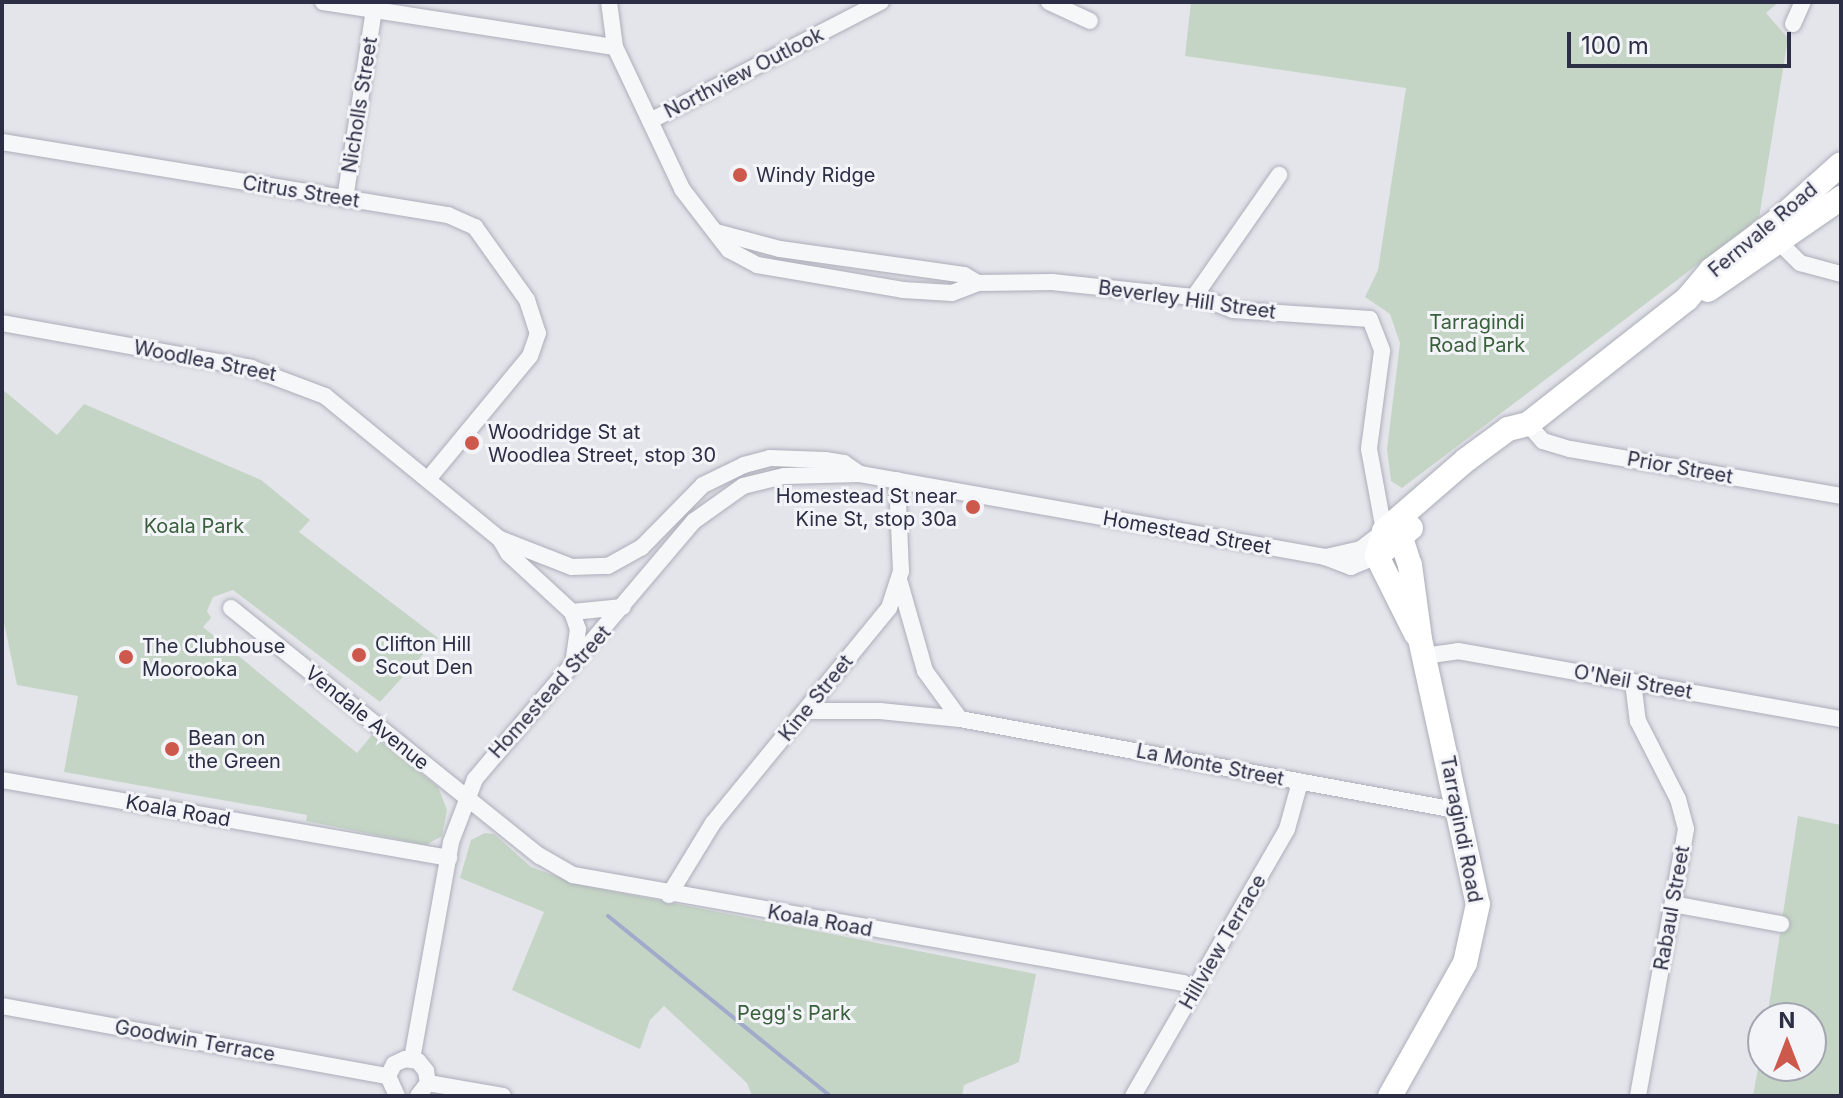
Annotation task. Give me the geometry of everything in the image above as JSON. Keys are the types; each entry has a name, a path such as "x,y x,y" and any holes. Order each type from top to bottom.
{"street":[{"path":"323,2 615,47"},
{"name":"Beverley Hill Street","path":"609,2 615,47 682,189 716,232 780,249 964,275 978,283 1052,282 1169,299 1194,297 1233,310 1364,316 1374,323 1382,351 1369,449 1392,535"},
{"name":"Northview Outlook","path":"650,121 881,2"},
{"path":"1049,2 1090,21"},
{"path":"1793,24 1803,2"},
{"name":"Nicholls Street","path":"345,199 374,10"},
{"name":"Citrus Street","path":"2,142 448,215 475,227 527,300 538,333 530,356 429,478"},
{"name":"Fernvale Road","path":"1392,535 1466,460 1508,429 1528,424 1687,299 1711,270 1782,217 1841,164"},
{"path":"1194,297 1279,175"},
{"name":"Fernvale Road","path":"1687,299 1721,283 1841,198"},
{"path":"1779,242 1800,263 1841,274"},
{"name":"Woodlea Street","path":"2,323 280,375 325,396 500,539 551,561 590,568"},
{"name":"Prior Street","path":"1528,424 1543,441 1570,449 1841,496"},
{"name":"Homestead Street","path":"590,568 627,560 703,485 744,465 770,458 825,460 844,463 860,474"},
{"name":"Homestead Street","path":"412,1059 449,858 466,798 483,767 694,521 733,492 784,476 860,474 1325,557 1351,567 1377,556"},
{"path":"897,480 900,583 925,671 960,719"},
{"path":"1377,556 1392,535"},
{"name":"Homestead Street","path":"1325,557 1361,549 1392,535"},
{"name":"Tarragindi Road","path":"1390,1096 1473,944 1478,904 1461,811 1422,647 1422,623 1392,535"},
{"name":"Woodlea Street","path":"500,539 508,553 572,612"},
{"name":"Tarragindi Road","path":"1377,556 1422,647"},
{"name":"Kine Street","path":"669,895 713,823 889,608 900,583"},
{"path":"574,659 578,629 572,612 623,607"},
{"name":"Vendale Avenue","path":"231,608 466,798"},
{"name":"O'Neil Street","path":"1422,647 1841,719"},
{"name":"Rabaul Street","path":"1633,682 1638,721 1684,814 1684,850 1638,1096"},
{"name":"La Monte Street","path":"807,711 880,711 960,719 1461,811"},
{"name":"Koala Road","path":"2,780 449,858"},
{"name":"Hillview Terrace","path":"1133,1096 1287,829 1300,782"},
{"name":"Koala Road","path":"466,798 573,875 669,895 1183,983 1196,990"},
{"path":"1673,904 1781,924"},
{"name":"Goodwin Terrace","path":"2,1006 388,1076"},
{"path":"397,1096 388,1076 399,1060 412,1059 426,1071 423,1090 503,1096"}],"green space":[{"name":"Tarragindi Road Park","path":"1191,2 1779,2 1766,13 1788,38 1759,218 1402,488 1391,481 1387,449 1400,343 1390,314 1365,297 1378,270 1406,88 1185,56"},
{"name":"Koala Park","path":"2,389 57,435 84,404 261,480 310,520 299,532 438,638 380,702 233,590 213,597 207,611 211,618 203,627 357,753 372,735 438,787 447,810 442,836 426,845 306,821 307,815 64,772 78,696 17,685 2,613"},
{"path":"1798,816 1841,825 1841,1096 1753,1096 1756,1082 1827,1082 1827,1002 1769,1002"},
{"name":"Pegg's Park","path":"485,833 494,834 531,867 580,885 1036,974 1019,1062 964,1085 962,1096 752,1096 747,1083 664,1006 650,1020 640,1049 512,990 544,912 460,878 471,840"}],"waterway":[{"path":"608,916 830,1096"}],"place":[{"name":"Windy Ridge","path":"740,175"},
{"name":"Woodridge St at Woodlea Street, stop 30","path":"472,443"},
{"name":"Homestead St near Kine St, stop 30a","path":"973,507"},
{"name":"Clifton Hill Scout Den","path":"359,655"},
{"name":"The Clubhouse Moorooka","path":"126,657"},
{"name":"Bean on the Green","path":"172,749"}]}
